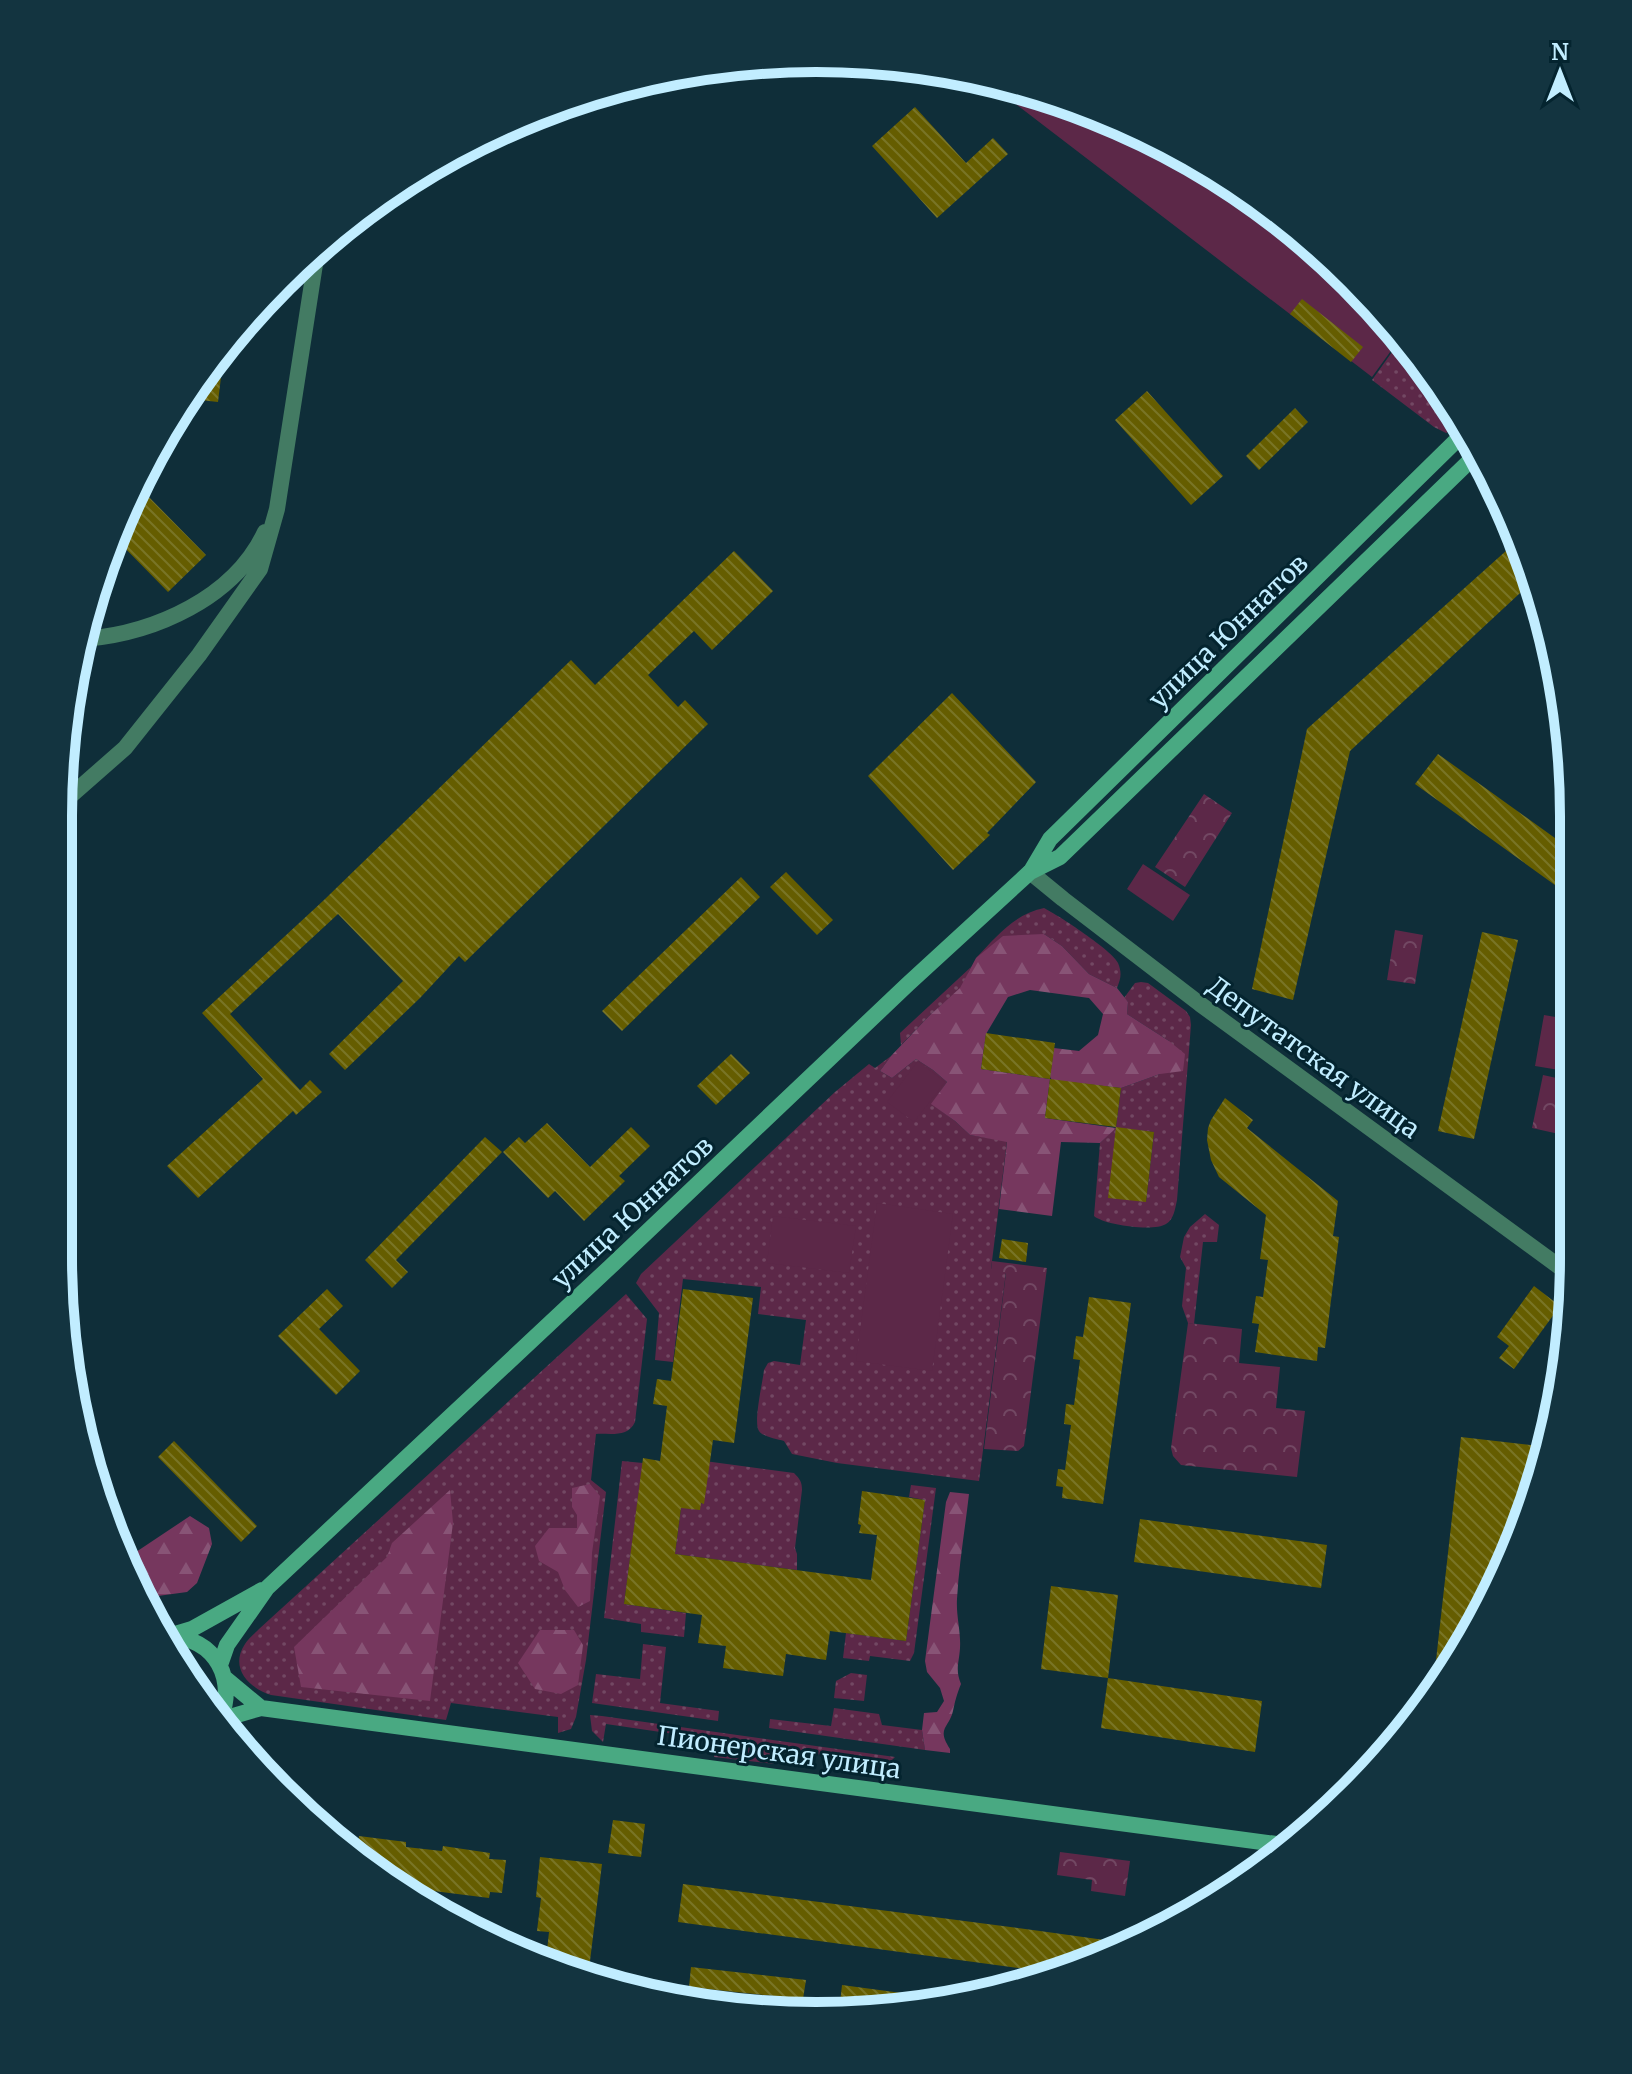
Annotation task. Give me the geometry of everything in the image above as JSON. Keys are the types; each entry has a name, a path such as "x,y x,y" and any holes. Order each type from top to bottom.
{"main road":[{"name":"улица Юннатов","path":"1030,872 1050,839 1457,440"},
{"name":"улица Юннатов","path":"224,1709 227,1697 223,1672 227,1645 267,1588 908,984 1030,872 1060,857 1469,461"},
{"name":"улица Юннатов","path":"175,1634 192,1629 267,1588"},
{"path":"177,1638 191,1640 206,1649 223,1672 261,1708"},
{"name":"Пионерская улица","path":"230,1716 261,1708 1274,1844"}],"street":[{"path":"73,794 125,748 199,655 260,569 277,506 315,267"},
{"path":"94,637 148,626 200,604 238,572 260,542 277,506"},
{"name":"Депутатская улица","path":"1030,872 1142,961 1560,1267"}],"green space":[{"path":"1005,96 1055,111 1145,149 1229,197 1269,226 1342,290 1393,348 1372,377"},
{"path":"1394,349 1452,430 1446,433 1434,427 1372,380"},
{"path":"1204,794 1232,813 1185,887 1155,867"},
{"path":"1143,864 1190,895 1173,921 1127,889"},
{"path":"1044,908 1114,957 1120,973 1117,988 1089,974 1062,946 1044,934 976,958 1015,921"},
{"path":"1395,930 1423,935 1415,984 1387,980"},
{"path":"1044,934 1062,946 1089,974 1117,988 1128,1002 1127,1014 1185,1054 1183,1071 1160,1074 1121,1088 1052,1080 1054,1048 1079,1051 1098,1035 1103,1014 1089,998 1030,990 1008,997 986,1034 981,1069 1050,1079 1045,1118 1116,1128 1100,1143 1061,1142 1052,1216 999,1209 1007,1142 970,1135 931,1104 947,1082 933,1070 916,1059 892,1078 880,1071 929,1016 960,988 976,958 1003,936"},
{"path":"971,967 961,988 901,1045 900,1033"},
{"path":"1135,983 1148,983 1186,1011 1191,1025 1177,1200 1169,1222 1151,1227 1118,1225 1094,1216 1100,1143 1116,1127 1121,1088 1160,1074 1169,1041 1127,1014 1128,1002 1124,998","holes":["1117,1128 1154,1132 1146,1202"]},
{"path":"1544,1015 1560,1018 1560,1070 1535,1066"},
{"path":"891,1056 880,1071 892,1078 916,1059 947,1082 932,1104 970,1135 1007,1141 991,1269 1006,1272 979,1481 837,1463 792,1454 784,1441 759,1431 758,1411 764,1370 768,1363 800,1365 806,1320 758,1314 761,1287 683,1279 673,1362 655,1360 659,1313 636,1283 641,1274 835,1092 869,1064 875,1068"},
{"path":"918,1061 945,1082 914,1122 887,1102"},
{"path":"1543,1075 1560,1079 1559,1134 1532,1128"},
{"path":"877,1203 953,1214 932,1371 856,1361"},
{"path":"1205,1214 1219,1225 1217,1242 1203,1242 1194,1324 1188,1323 1182,1306 1186,1268 1180,1257 1184,1237"},
{"path":"773,1216 856,1226 849,1273 767,1263"},
{"path":"992,1261 1047,1268 1024,1446 1018,1451 984,1449 1006,1273 991,1270"},
{"path":"626,1294 647,1319 635,1422 623,1433 596,1434 591,1480 606,1492 586,1660 571,1729 558,1733 558,1717 451,1703 446,1720 271,1695 249,1682 240,1669 239,1661 251,1636"},
{"path":"1188,1323 1242,1329 1239,1363 1280,1367 1276,1408 1305,1411 1297,1477 1181,1465 1173,1456 1171,1448"},
{"path":"675,1457 794,1473 802,1490 795,1548 797,1570 675,1554 681,1508 703,1503"},
{"path":"622,1461 643,1463 624,1604 686,1613 684,1637 641,1632 641,1624 604,1618"},
{"path":"590,1484 600,1496 592,1553 590,1601 578,1607 565,1590 558,1572 539,1561 535,1546 549,1528 577,1528 572,1488"},
{"path":"911,1485 936,1488 914,1653 910,1661 870,1656 869,1661 843,1658 846,1633 906,1641 925,1500 909,1497"},
{"path":"450,1490 453,1523 430,1701 301,1687 294,1647 387,1557 392,1543"},
{"path":"950,1492 969,1494 957,1599 961,1684 944,1732 950,1753 925,1750 922,1730 924,1713 937,1712 944,1701 940,1688 927,1672 925,1661 946,1502"},
{"path":"190,1516 209,1528 212,1544 197,1583 187,1592 154,1596 134,1553"},
{"path":"540,1630 574,1630 583,1645 578,1685 561,1694 535,1689 518,1663"},
{"path":"643,1644 666,1647 660,1703 719,1711 718,1721 592,1703 596,1674 640,1679"},
{"path":"851,1673 867,1675 864,1701 834,1698 836,1681"},
{"path":"834,1708 879,1714 882,1725 922,1730 925,1750 769,1728 770,1719 831,1726"},
{"path":"590,1715 895,1757 885,1773 874,1778 871,1763 865,1760 776,1749 774,1764 714,1757 715,1740 606,1724 603,1742 592,1731"},
{"path":"1060,1852 1130,1861 1125,1896 1091,1891 1092,1880 1057,1875"}],"building":[{"path":"915,107 966,163 993,138 1008,154 937,218 872,146"},
{"path":"1302,299 1363,347 1351,362 1290,314"},
{"path":"222,368 218,402 199,400"},
{"path":"1147,391 1223,476 1191,505 1115,420"},
{"path":"1295,408 1308,422 1259,470 1246,456"},
{"path":"146,494 206,555 168,592 123,546"},
{"path":"1507,550 1513,557 1525,589 1350,751 1293,1000 1252,989 1307,729"},
{"path":"734,551 773,591 712,650 694,631 648,675 678,707 685,700 708,724 465,962 459,956 345,1070 329,1054 403,981 338,914 230,1014 300,1090 310,1080 322,1092 296,1115 293,1111 198,1198 167,1166 263,1079 202,1013 324,900 571,660 595,685"},
{"path":"952,693 1036,782 987,833 990,835 953,870 868,776"},
{"path":"1438,754 1560,842 1560,889 1415,784"},
{"path":"786,872 833,920 817,935 770,887"},
{"path":"741,877 760,897 622,1031 602,1011"},
{"path":"1482,932 1518,940 1474,1139 1438,1131"},
{"path":"986,1033 1055,1043 1050,1079 981,1069"},
{"path":"731,1054 750,1073 716,1105 697,1086"},
{"path":"1050,1079 1121,1088 1116,1127 1045,1118"},
{"path":"1225,1098 1253,1120 1247,1128 1338,1201 1333,1236 1339,1237 1325,1348 1318,1347 1317,1361 1255,1352 1259,1324 1252,1323 1256,1296 1263,1297 1268,1260 1260,1259 1266,1215 1219,1177 1211,1160 1208,1128"},
{"path":"547,1123 590,1167 631,1127 650,1146 619,1176 625,1181 584,1221 555,1191 548,1198 503,1152 519,1137 525,1143"},
{"path":"1116,1127 1154,1132 1146,1202 1108,1198"},
{"path":"485,1137 502,1152 396,1260 408,1272 392,1288 365,1260"},
{"path":"1002,1239 1028,1243 1026,1262 999,1258"},
{"path":"1534,1286 1558,1305 1514,1369 1499,1358 1509,1346 1497,1337"},
{"path":"327,1289 343,1306 319,1329 360,1371 336,1395 278,1336"},
{"path":"683,1289 753,1298 734,1443 713,1440 704,1504 701,1503 700,1510 681,1508 675,1554 871,1580 877,1535 859,1533 862,1491 925,1500 906,1641 830,1631 826,1660 786,1654 783,1676 723,1668 726,1646 698,1643 702,1615 624,1604 643,1458 660,1461 667,1406 653,1404 657,1379 671,1381"},
{"path":"1089,1297 1131,1303 1103,1504 1062,1498 1063,1487 1056,1486 1058,1469 1065,1470 1071,1425 1064,1424 1066,1404 1074,1405 1080,1360 1073,1359 1076,1336 1083,1337"},
{"path":"1461,1437 1536,1446 1503,1543 1483,1587 1435,1671"},
{"path":"174,1441 257,1526 241,1542 158,1457"},
{"path":"1140,1519 1327,1545 1321,1588 1134,1562"},
{"path":"1051,1586 1118,1595 1108,1678 1041,1669"},
{"path":"1108,1678 1262,1701 1255,1752 1101,1728"},
{"path":"613,1820 645,1824 641,1857 608,1853"},
{"path":"359,1836 406,1842 406,1847 442,1851 443,1846 490,1853 489,1859 506,1860 502,1893 490,1892 489,1898 424,1890 358,1844"},
{"path":"540,1857 602,1864 589,1967 547,1951 549,1932 537,1931 541,1898 536,1897"},
{"path":"683,1884 1110,1941 1032,1970 678,1922"},
{"path":"691,1967 806,1980 803,1999 689,1987"},
{"path":"842,1985 918,1995 865,2000 840,2001"}]}
